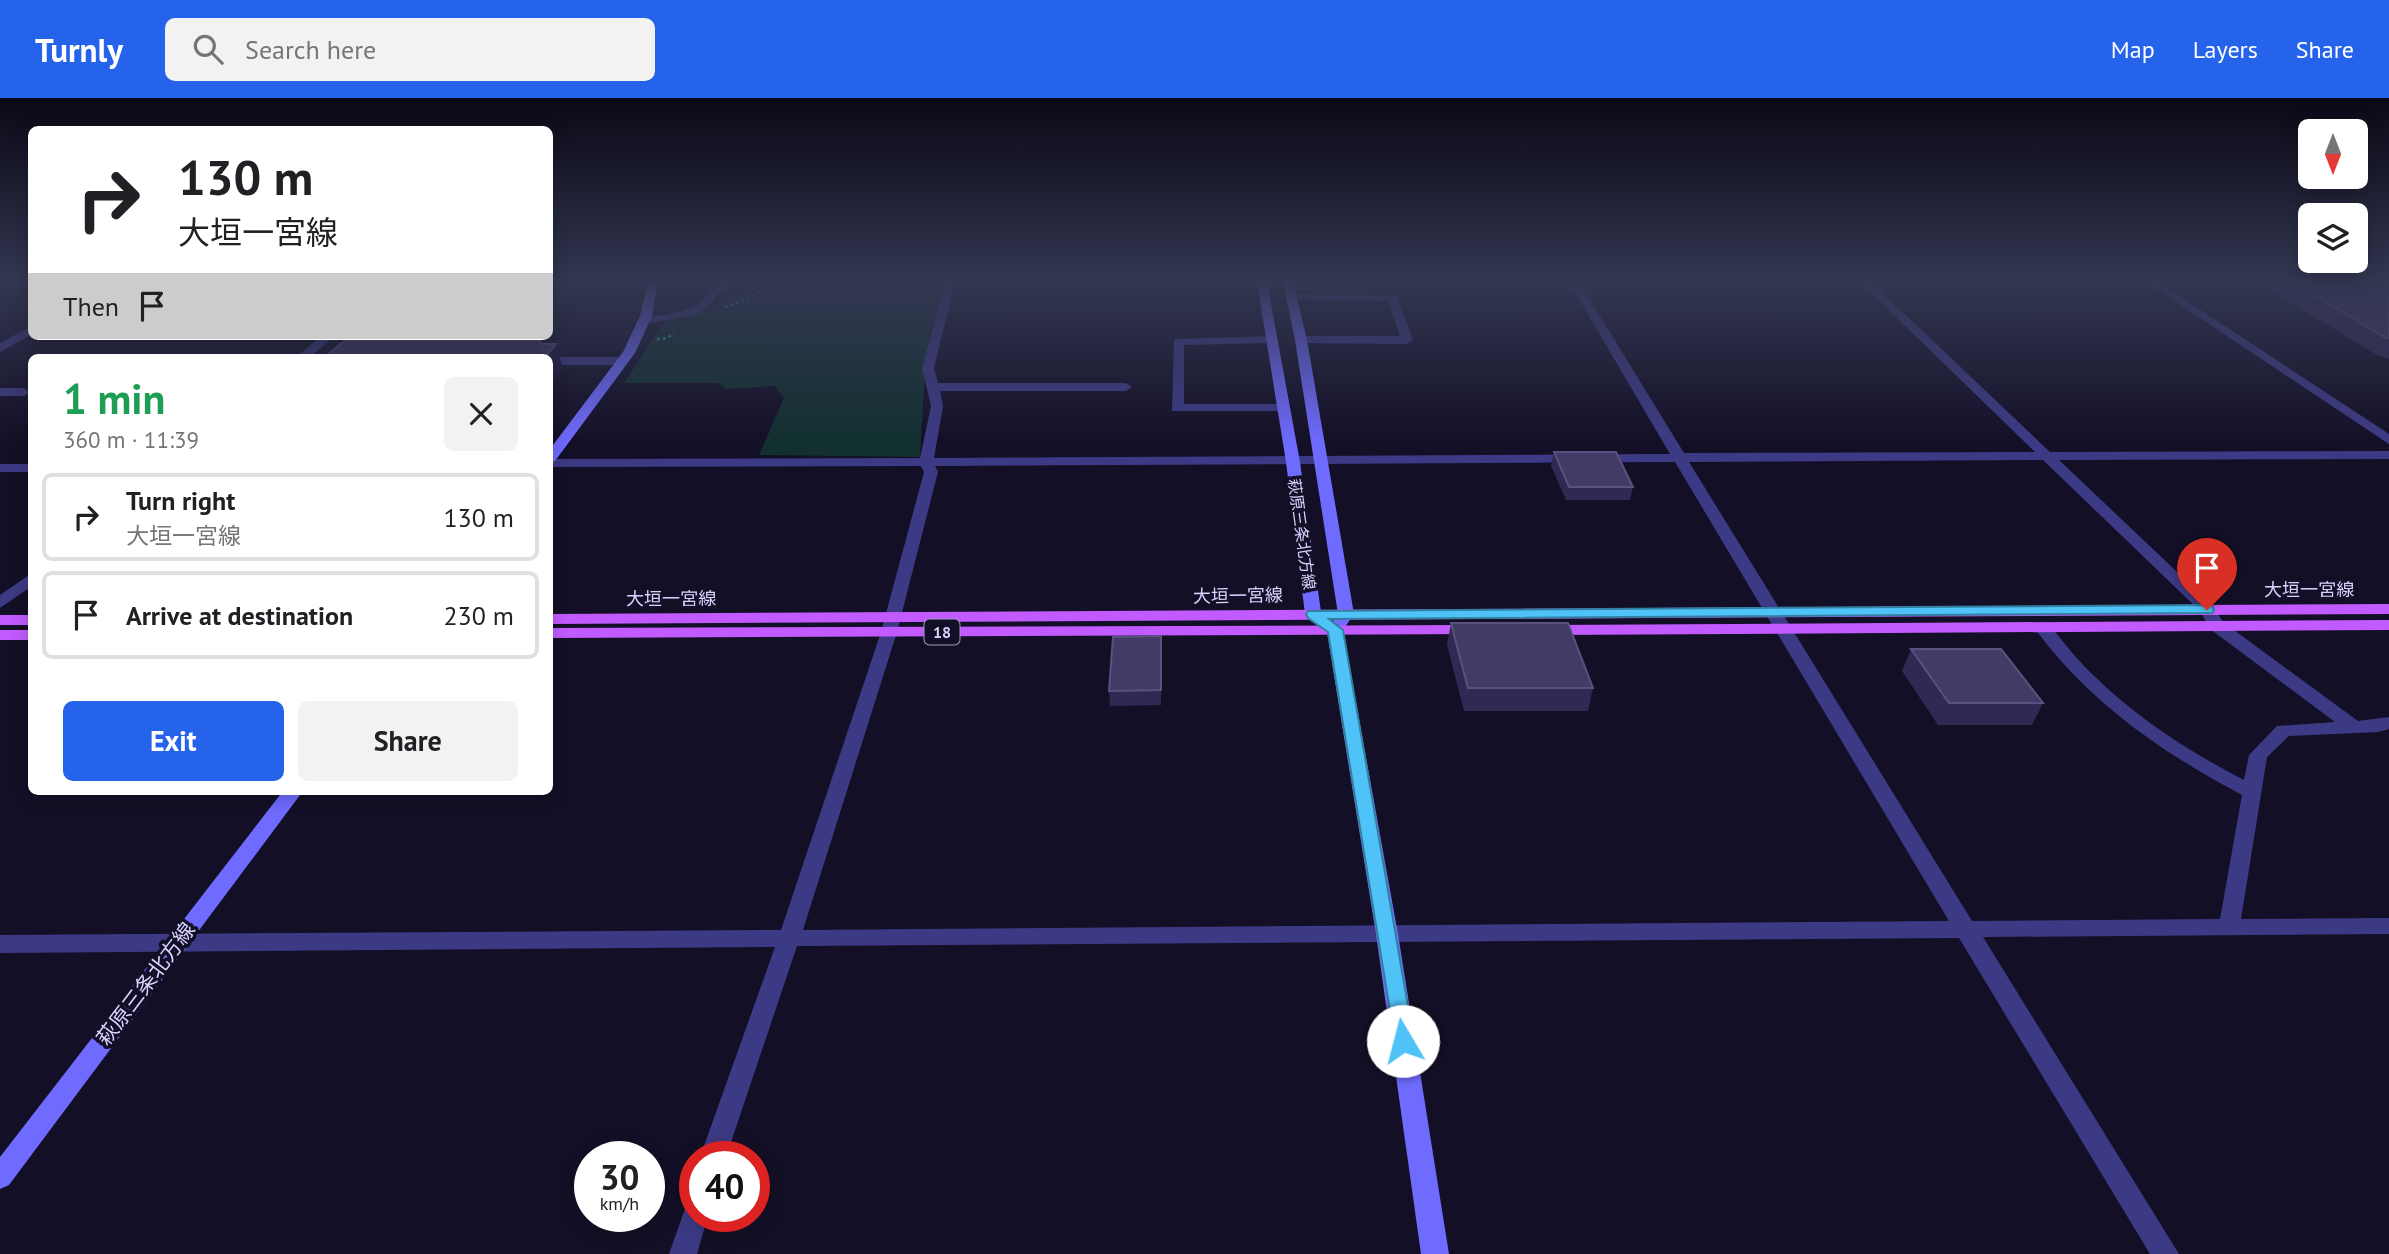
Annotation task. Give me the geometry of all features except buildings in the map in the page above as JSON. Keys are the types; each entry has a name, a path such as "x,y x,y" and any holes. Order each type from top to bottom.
{"main road":[{"path":"553,457 623,361 636,336"},
{"name":"萩原三条北方線","path":"1269,336 1293,462 1314,614"},
{"name":"萩原三条北方線","path":"1300,336 1435,1254"},
{"name":"大垣一宮線","path":"1778,621 2041,626 2389,609"},
{"name":"大垣一宮線","path":"553,633 1314,614 1341,622"},
{"name":"大垣一宮線","path":"553,618 890,624 2211,617 2389,625"},
{"path":"0,621 28,620"},
{"path":"0,635 28,635"},
{"name":"萩原三条北方線","path":"0,1177 290,795"}],"street":[{"path":"1,347 20,336"},
{"path":"719,1141 789,937 890,624 931,472 926,463 937,406 928,368 936,336"},
{"path":"1301,340 1407,340 1406,336"},
{"path":"1606,336 2165,1254"},
{"path":"1921,336 2211,617 2354,727"},
{"path":"2232,336 2389,440"},
{"path":"306,354 324,340"},
{"path":"1270,341 1178,342 1177,408 1284,408"},
{"path":"553,361 623,361"},
{"path":"934,387 1126,387"},
{"path":"0,392 24,392"},
{"path":"553,461 1320,462 2046,455 2389,455"},
{"path":"0,468 28,468"},
{"path":"0,603 28,581"},
{"path":"2041,626 2084,675 2143,727 2199,765 2250,791"},
{"path":"2229,927 2258,755 2284,730 2354,727 2385,730"},
{"path":"0,944 2389,926"},
{"path":"683,1254 690,1232"}],"green space":[{"path":"655,336 930,336 926,354 920,457 759,455 784,398 775,386 726,389 718,383 624,383"}],"route":[{"path":"1403,1041 1388,934 1335,630 1314,614 2207,610"}]}
